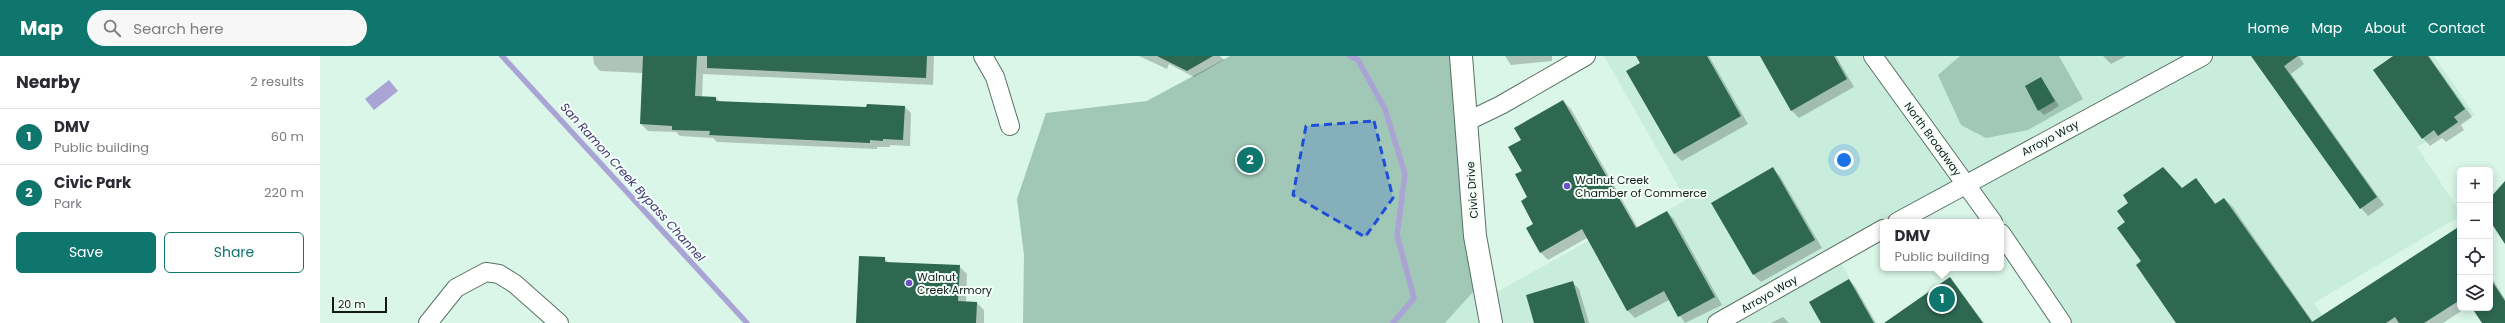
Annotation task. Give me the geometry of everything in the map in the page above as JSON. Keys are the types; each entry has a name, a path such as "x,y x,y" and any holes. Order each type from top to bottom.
{"main road":[{"name":"Civic Drive","path":"1461,56 1468,121 1475,236 1491,323"}],"street":[{"path":"983,56 995,77 1010,126"},
{"path":"1468,121 1586,56"},
{"name":"North Broadway","path":"1872,56 1991,219"},
{"name":"Arroyo Way","path":"1902,219 2204,56"},
{"name":"Arroyo Way","path":"1717,323 1880,231"},
{"path":"2004,237 2062,323"},
{"path":"428,323 456,288 486,272 500,274 515,284 559,323"}],"highlighted area":[{"path":"1374,121 1393,198 1365,237 1293,195 1306,126"}],"shaded area":[{"path":"1230,56 1461,56 1483,281 1445,323 1023,323 1024,255 1017,199 1046,113 1147,101"},
{"path":"1604,56 2434,56 2475,115 2417,147 2457,207 2457,218 2314,303 2328,323 2048,323 2057,317 2004,240 2004,219 1989,219 1966,185 1903,219 1880,219 1880,232 1837,255 1874,323 1445,323 1483,281 1486,298 1617,225 1623,235 1686,200"},
{"path":"1960,56 2059,56 2083,99 2028,130 1986,138 1961,125 1938,75"},
{"path":"389,80 398,91 374,110 365,99"}],"building":[{"path":"643,56 697,56 695,96 716,97 716,101 866,107 867,104 905,106 903,140 870,140 870,143 709,135 710,131 672,130 672,126 640,124"},
{"path":"707,56 927,56 926,78 707,68"},
{"path":"1157,56 1213,56 1187,71"},
{"path":"1636,56 1707,56 1741,116 1674,154 1626,71 1640,63"},
{"path":"1760,56 1834,56 1847,79 1791,111"},
{"path":"2251,56 2298,56 2284,66 2377,197 2360,209"},
{"path":"2393,56 2428,56 2465,109 2454,117 2458,122 2438,136 2434,130 2422,139 2373,70"},
{"path":"2041,77 2055,101 2038,111 2025,86"},
{"path":"1563,100 1636,228 1667,211 1715,297 1678,317 1664,291 1627,311 1582,229 1540,253 1526,228 1533,224 1521,201 1527,197 1515,174 1522,171 1508,147 1521,140 1514,128"},
{"path":"1773,167 1815,240 1753,275 1711,203"},
{"path":"2163,167 2182,188 2196,178 2215,204 2224,198 2312,322 2457,228 2457,302 2424,323 2399,323 2395,317 2386,323 2176,323 2136,265 2141,261 2117,228 2125,222 2117,211 2128,203 2123,195"},
{"path":"2505,181 2505,244 2493,226 2493,195"},
{"name":"Walnut Creek Armory","path":"859,256 885,257 885,262 960,265 958,301 977,302 976,323 856,323"},
{"path":"1950,277 1983,323 1884,323"},
{"path":"1849,279 1874,323 1821,323 1809,302"},
{"path":"1573,281 1585,323 1534,323 1526,295"},
{"path":"2493,283 2505,301 2505,323 2482,323 2474,311 2493,311"}],"waterway":[{"name":"San Ramon Creek Bypass Channel","path":"502,56 747,323"},
{"path":"1350,56 1358,60 1385,109 1405,174 1397,235 1414,298 1393,323"}],"place":[{"name":"Civic Park","path":"1250,160"},
{"name":"Walnut Creek Chamber of Commerce","path":"1567,186"},
{"name":"Walnut Creek Armory","path":"909,283"},
{"name":"DMV","path":"1942,299"}]}
